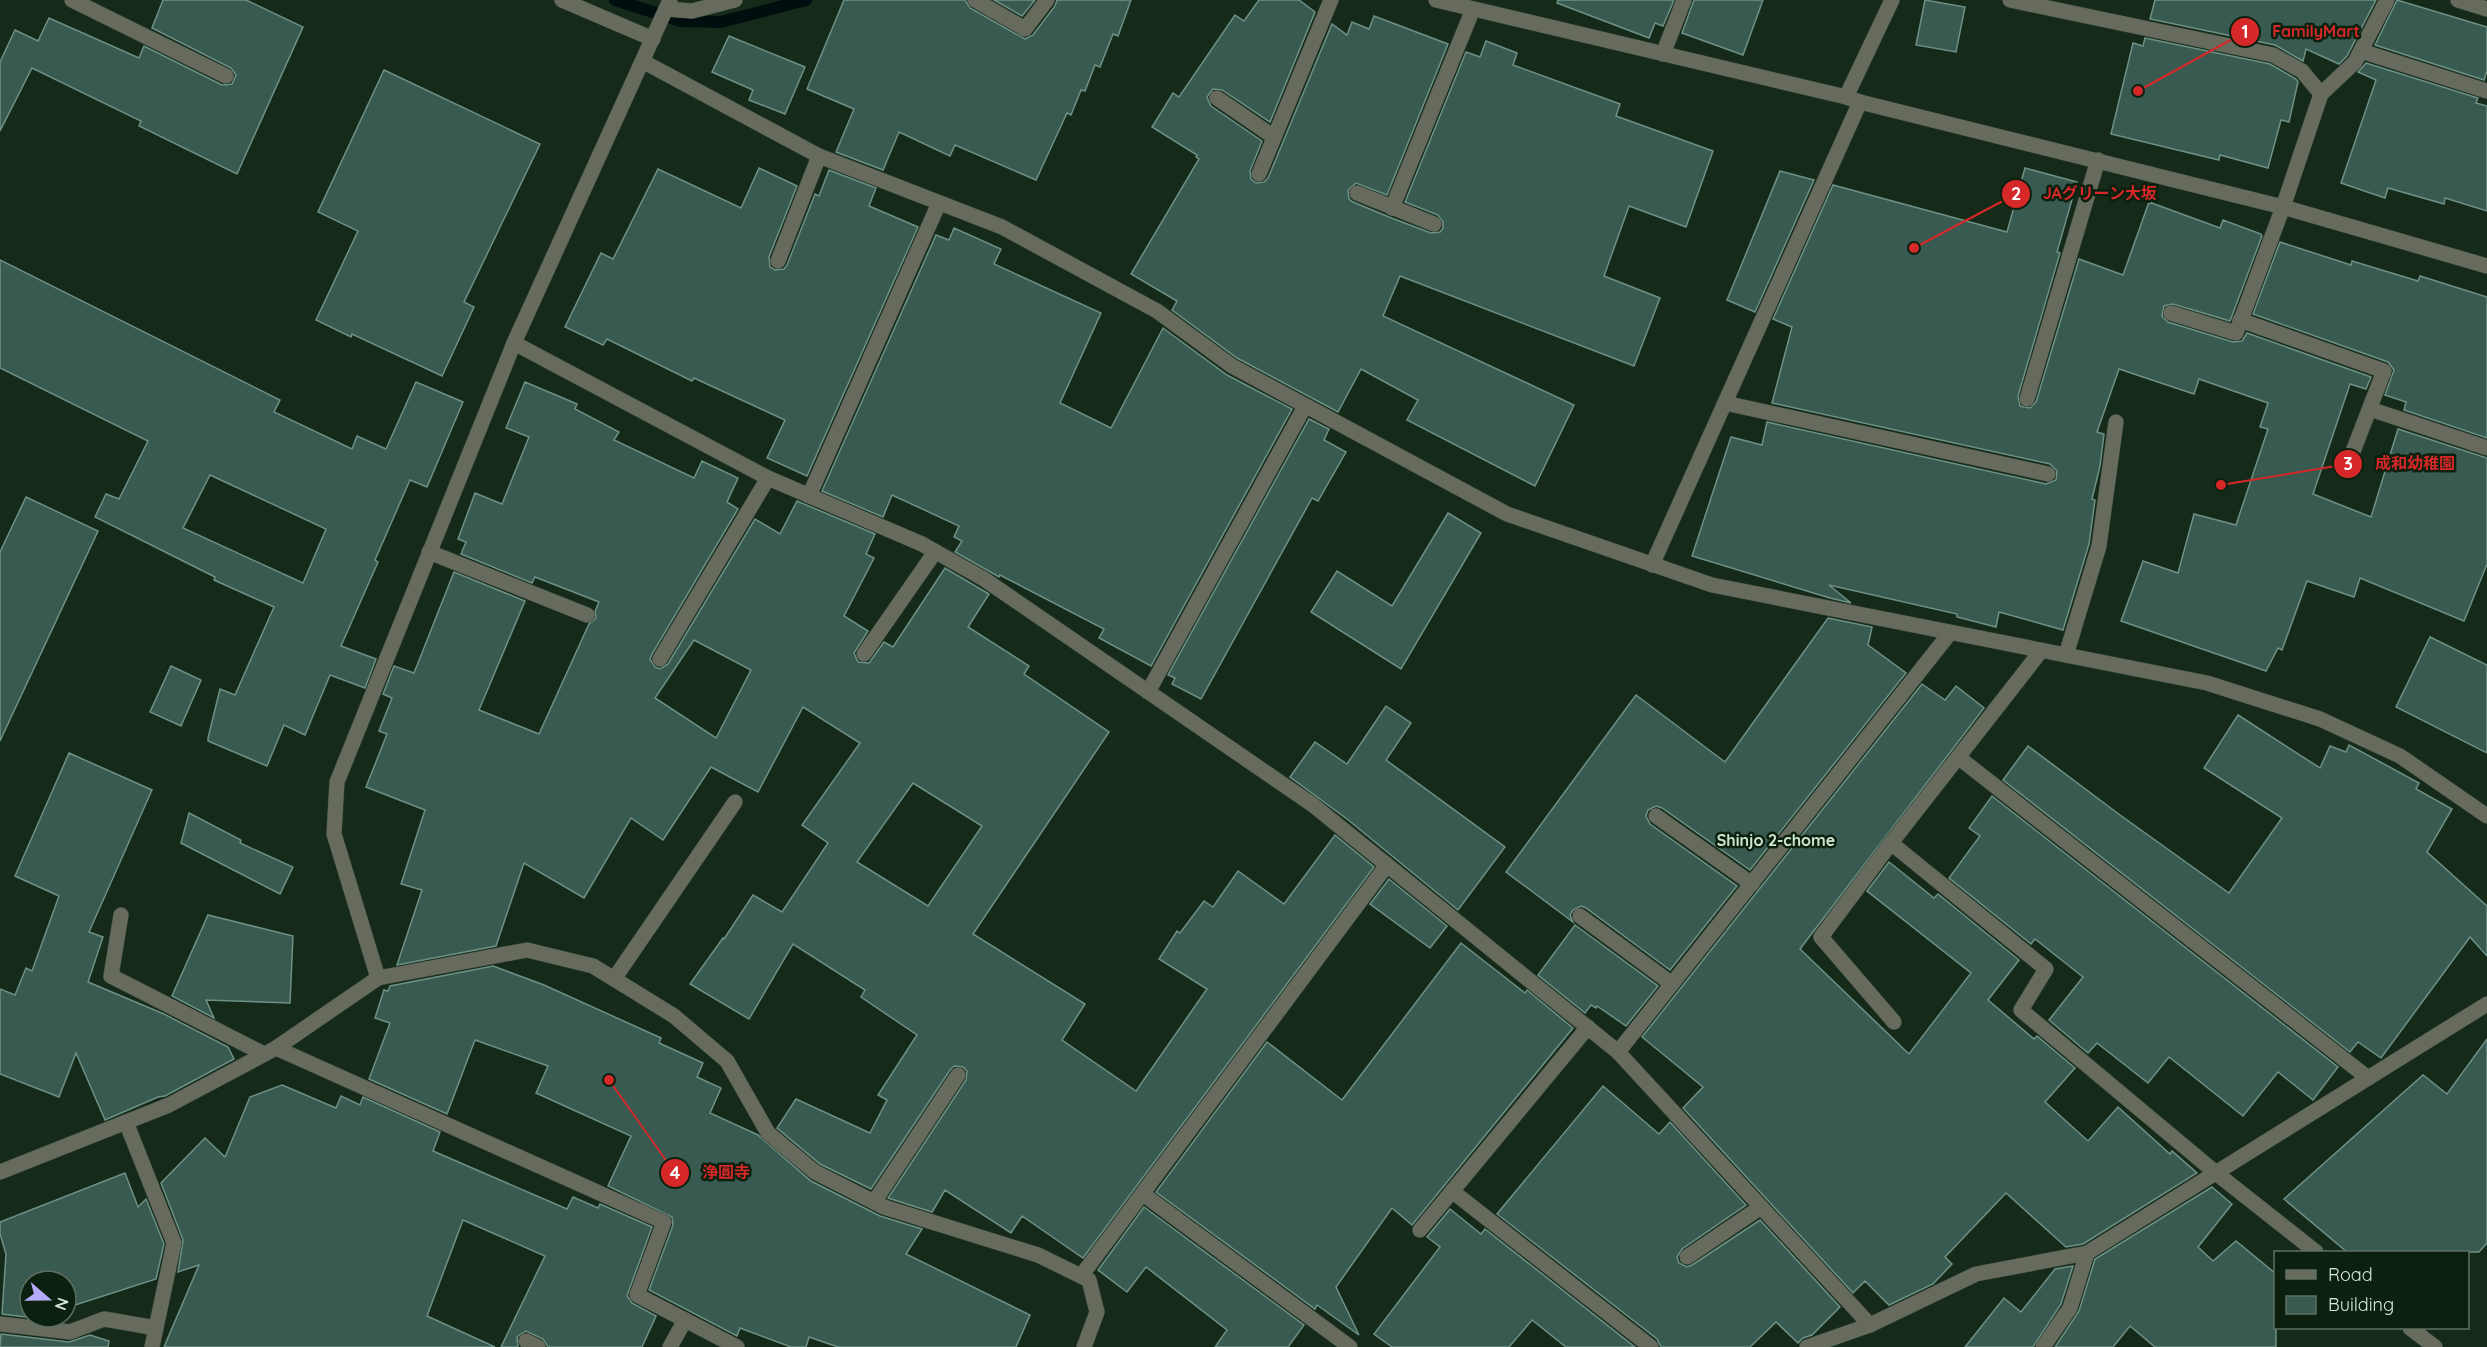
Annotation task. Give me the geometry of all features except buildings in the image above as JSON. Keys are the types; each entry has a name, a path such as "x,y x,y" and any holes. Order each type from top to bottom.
{"street":[{"path":"72,0 226,76"},
{"path":"562,0 653,39"},
{"path":"378,978 334,834 337,782 514,343 669,5 692,11 735,0"},
{"path":"975,0 1025,29 1047,0"},
{"path":"1259,174 1331,0"},
{"path":"1436,0 2098,160 2283,207 2487,266"},
{"path":"1663,54 1684,0"},
{"path":"1652,565 1725,403 1853,100 1892,0"},
{"path":"2010,0 2273,55 2302,71 2320,94"},
{"path":"2171,312 2236,333 2283,207 2320,94 2355,62 2386,0"},
{"path":"2458,0 2487,9"},
{"path":"1392,208 1473,9"},
{"path":"2361,51 2487,91"},
{"path":"644,62 819,156 1002,227 1157,311 1232,366 1507,514 1712,585 2207,683 2320,719 2400,756 2487,816"},
{"path":"1217,99 1274,137"},
{"path":"778,261 819,156"},
{"path":"2026,399 2098,160"},
{"path":"1357,194 1434,224"},
{"path":"809,496 939,202"},
{"path":"2240,320 2384,370 2347,467"},
{"path":"514,343 768,478 935,552 984,579 1313,805 1618,1052 1870,1325"},
{"path":"1725,403 2048,474"},
{"path":"1148,692 1305,406"},
{"path":"2370,409 2487,448"},
{"path":"2066,656 2099,546 2116,422"},
{"path":"660,659 768,478"},
{"path":"429,552 587,615"},
{"path":"864,654 935,552"},
{"path":"1618,1052 1950,633"},
{"path":"1894,1022 1821,938 1891,843 2041,651"},
{"path":"1958,757 2368,1078"},
{"path":"614,979 735,802"},
{"path":"1656,816 1752,884"},
{"path":"1891,843 2046,969 2021,1010 2216,1173 2315,1251"},
{"path":"1081,1276 1387,865"},
{"path":"121,915 111,976 270,1051 664,1222 638,1295 737,1347"},
{"path":"1580,916 1672,984"},
{"path":"0,1172 169,1105 270,1051 378,978 527,950 593,966 674,1016 727,1061 768,1133 815,1172 874,1202 1038,1255 1089,1280 1097,1312 1084,1347"},
{"path":"1806,1347 1870,1325 1976,1274 2087,1252 2487,1004"},
{"path":"1419,1230 1588,1027"},
{"path":"874,1202 958,1075"},
{"path":"126,1122 174,1243 152,1347"},
{"path":"1452,1191 1651,1347"},
{"path":"1143,1194 1350,1347"},
{"path":"1687,1257 1761,1207"},
{"path":"2043,1347 2070,1308 2087,1252"},
{"path":"0,1324 70,1332 104,1319 156,1328"},
{"path":"670,1347 685,1320"},
{"path":"2411,1329 2435,1347"}],"waterway":[{"path":"615,0 681,21 721,22 806,0"}],"place":[{"name":"FamilyMart","path":"2138,91"},
{"name":"JAグリーン大坂","path":"1914,248"},
{"name":"成和幼稚園","path":"2221,485"},
{"name":"浄圓寺","path":"609,1080"}],"district":[{"name":"Shinjo 2-chome","path":"1776,840"}]}
